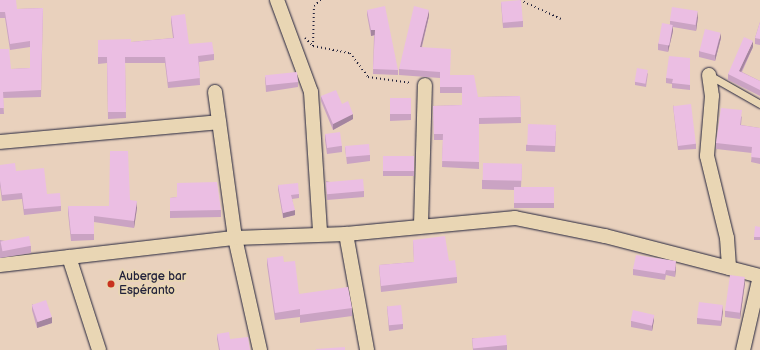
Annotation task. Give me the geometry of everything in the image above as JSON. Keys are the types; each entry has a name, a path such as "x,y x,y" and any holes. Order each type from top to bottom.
{"street":[{"path":"277,0 311,92 320,233"},
{"path":"710,75 712,96 707,156 727,238 729,268"},
{"path":"421,225 425,85"},
{"path":"215,92 235,238 260,350"},
{"path":"0,142 219,122"},
{"path":"0,264 235,238 320,233 346,234 421,225 515,218 605,236 760,276 743,350"},
{"path":"346,234 367,350"},
{"path":"69,257 99,350"}],"lane":[{"path":"710,75 760,104"}],"path":[{"path":"313,46 314,6 321,0"},
{"path":"520,0 561,19"},
{"path":"302,35 313,46 350,53 368,77 425,85"}],"building":[{"path":"0,0 16,0 17,9 43,8 41,90 3,92 4,108 0,108 0,49 9,49 11,69 30,68 30,41 10,44 5,12 0,12"},
{"path":"521,0 523,21 503,23 501,2"},
{"path":"385,6 398,70 373,69 375,30 371,30 367,10"},
{"path":"414,6 429,10 420,47 451,49 450,75 474,75 478,97 520,96 521,117 479,118 479,162 442,161 443,134 434,134 433,106 462,105 462,87 440,87 440,72 399,69"},
{"path":"672,7 698,11 695,25 670,21"},
{"path":"185,14 189,44 212,42 214,54 198,56 200,78 168,82 165,57 125,57 126,112 108,112 107,57 98,57 98,40 131,39 131,42 174,38 171,16"},
{"path":"760,22 760,39 755,38"},
{"path":"662,23 673,25 669,46 658,44"},
{"path":"705,29 721,33 715,55 699,51"},
{"path":"744,37 753,41 739,71 760,81 760,90 728,74"},
{"path":"669,56 690,58 690,85 672,83 673,79 666,78"},
{"path":"637,68 648,70 645,84 635,82"},
{"path":"297,72 298,82 266,85 265,75"},
{"path":"336,90 342,104 348,101 353,114 333,124 321,96"},
{"path":"390,98 411,98 411,114 390,114"},
{"path":"691,104 696,144 678,146 673,106"},
{"path":"721,108 742,110 740,125 760,128 760,158 751,157 752,147 716,143"},
{"path":"528,124 556,125 555,146 527,145"},
{"path":"340,132 342,146 327,148 325,134"},
{"path":"369,144 370,155 346,157 345,146"},
{"path":"110,151 128,151 130,200 137,201 134,221 94,216 94,234 71,234 68,206 109,206"},
{"path":"383,156 414,156 414,171 383,171"},
{"path":"15,163 16,171 44,168 47,194 60,193 61,206 24,209 22,193 2,195 0,165"},
{"path":"483,163 522,164 522,181 483,180"},
{"path":"363,179 364,191 327,194 326,182"},
{"path":"217,182 221,210 170,211 170,198 177,197 177,183"},
{"path":"298,183 299,194 291,195 295,210 283,213 278,185"},
{"path":"514,187 554,187 554,203 514,203"},
{"path":"755,226 760,227 760,237 754,237"},
{"path":"29,236 31,246 2,251 1,242"},
{"path":"445,236 449,261 455,260 457,277 381,286 379,265 414,262 413,240"},
{"path":"636,255 676,261 675,271 666,270 665,274 633,269"},
{"path":"283,256 284,262 295,261 299,294 348,287 352,308 300,315 300,309 275,313 267,258"},
{"path":"730,275 745,277 740,313 725,311"},
{"path":"46,300 52,317 38,322 32,305"},
{"path":"699,302 723,305 721,321 697,318"},
{"path":"401,305 403,324 389,325 387,306"},
{"path":"633,310 654,315 652,326 631,321"},
{"path":"229,332 230,339 248,337 250,350 220,350 217,334"},
{"path":"506,335 507,345 473,348 472,339"},
{"path":"345,347 345,350 316,350 316,349"}],"place":[{"name":"Auberge bar Espéranto","path":"111,284"}]}
